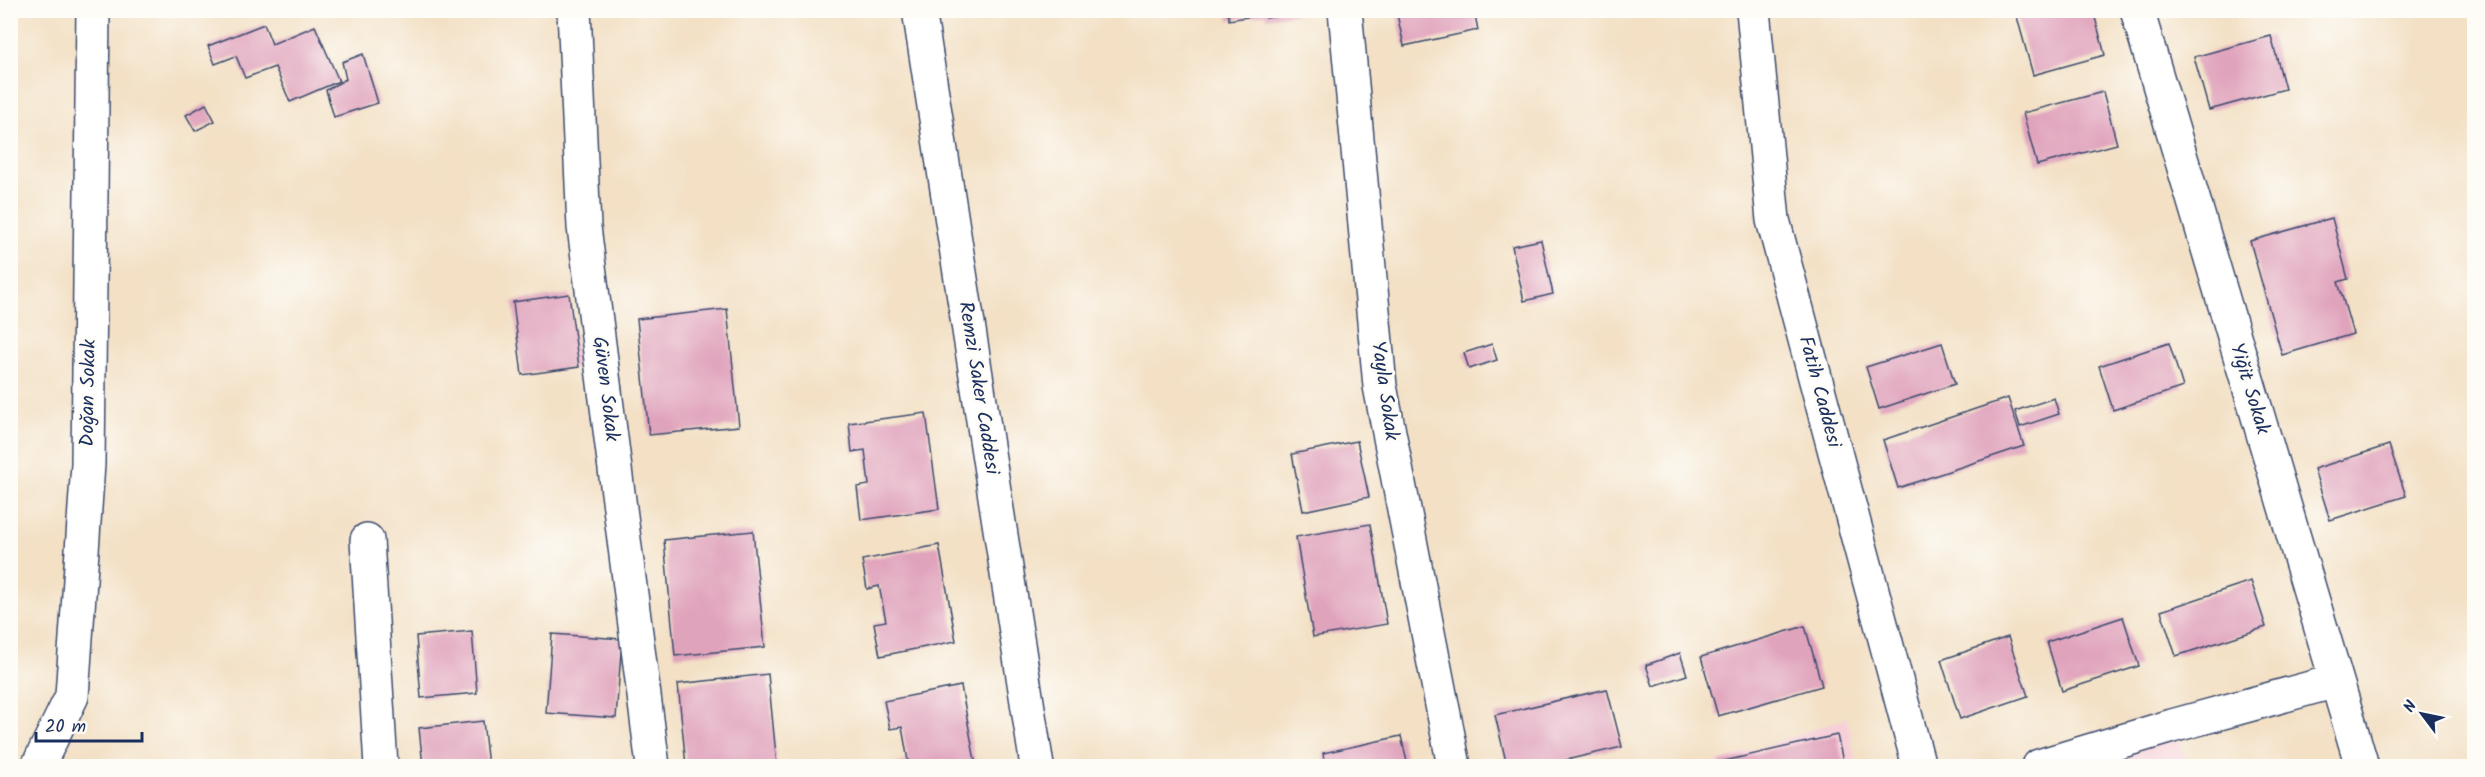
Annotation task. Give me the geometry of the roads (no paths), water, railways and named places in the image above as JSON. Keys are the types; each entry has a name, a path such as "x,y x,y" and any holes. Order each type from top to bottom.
{"street":[{"name":"Doğan Sokak","path":"38,766 72,696 88,464 93,10"},
{"name":"Güven Sokak","path":"574,10 584,227 653,766"},
{"name":"Remzi Saker Caddesi","path":"920,10 1037,766"},
{"name":"Yayla Sokak","path":"1345,10 1380,386 1454,766"},
{"name":"Fatih Caddesi","path":"1753,10 1773,220 1919,766"},
{"name":"Yiğit Sokak","path":"2137,10 2362,766"},
{"path":"367,540 381,766"},
{"path":"2038,766 2336,681"}]}
